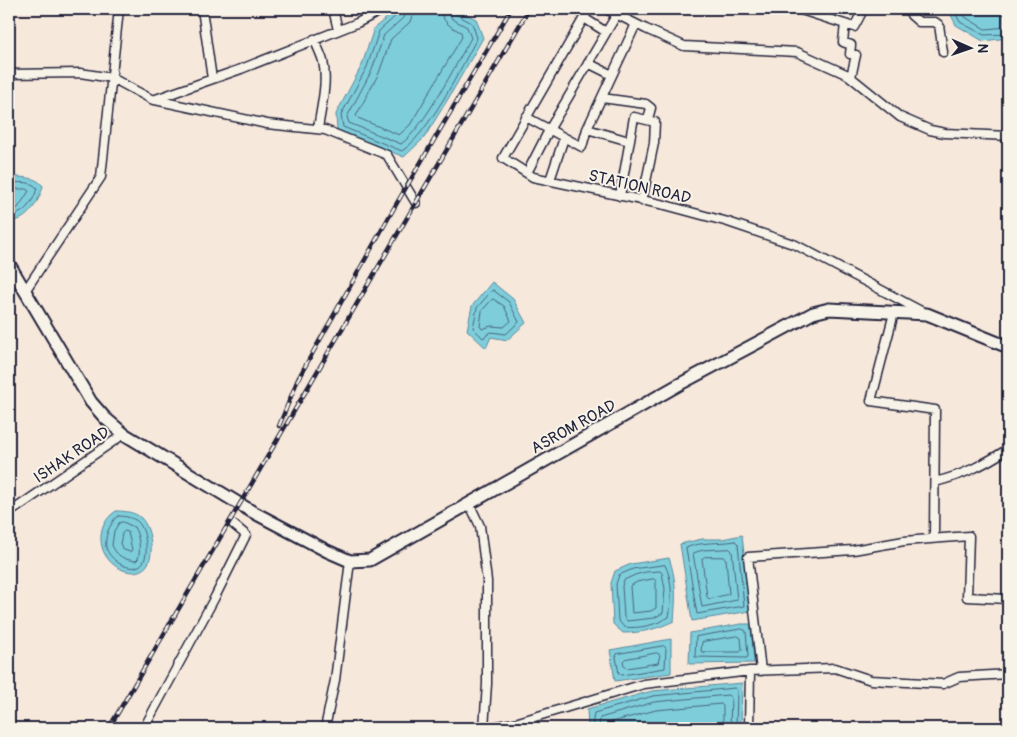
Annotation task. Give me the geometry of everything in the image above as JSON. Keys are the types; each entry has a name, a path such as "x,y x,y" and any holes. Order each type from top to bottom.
{"street":[{"path":"25,291 101,177 119,9"},
{"path":"202,9 212,79"},
{"path":"333,9 338,30"},
{"path":"153,100 357,23 384,9"},
{"name":"STATION ROAD","path":"589,9 503,158 533,176 728,222 796,245 927,314"},
{"path":"606,9 684,46 797,52 851,77 900,117 930,130 944,134 1008,136"},
{"path":"798,9 854,27 862,9"},
{"path":"912,9 911,15 919,22 934,22 939,25 943,52"},
{"path":"527,173 549,130 617,14"},
{"path":"584,18 606,32"},
{"path":"526,117 582,147 587,129 636,24"},
{"path":"846,24 844,42 851,45 850,54 856,55 851,77"},
{"path":"314,39 322,60 325,84 318,129"},
{"path":"588,62 612,75"},
{"path":"9,74 80,74 112,78 153,100 267,124 325,130 386,155 416,203"},
{"path":"602,98 646,104 651,108 648,119"},
{"path":"620,196 634,117 648,119 655,122 654,142 642,201"},
{"path":"587,129 630,141"},
{"path":"550,180 564,138"},
{"path":"9,264 92,402 105,418 124,434 246,508 327,551 350,561 335,680 325,728"},
{"name":"ASROM ROAD","path":"350,561 370,560 807,315 829,309 927,314"},
{"path":"894,313 871,401 936,410 934,538"},
{"path":"927,314 1008,348"},
{"name":"ISHAK ROAD","path":"9,513 124,434"},
{"path":"935,482 958,476 984,465 1008,450"},
{"path":"469,503 480,526 487,581 485,728 515,723 644,684 750,672 835,668 870,680 943,684 959,677 1008,674"},
{"path":"144,728 215,597 246,534 234,525"},
{"path":"761,671 748,557 853,550 904,541 969,536 967,597 1008,599"},
{"path":"749,728 750,672"},
{"path":"532,718 532,728"}],"water":[{"path":"398,9 455,9 476,19 483,38 424,138 404,157 337,130 336,114 362,65 374,28"},
{"path":"948,9 1008,9 1008,38 983,41 956,25"},
{"path":"19,177 35,180 43,186 39,198 31,210 21,219 15,221 9,220 9,178"},
{"path":"492,282 513,299 526,323 507,340 491,337 486,348 467,330 472,306"},
{"path":"116,511 136,514 145,523 148,530 151,554 146,566 139,571 127,571 114,565 103,551 101,534 109,517"},
{"path":"742,535 750,611 692,621 680,544 702,539 722,539"},
{"path":"669,558 675,589 674,621 649,630 623,633 613,624 611,583 615,571 631,564"},
{"path":"751,624 754,663 689,664 690,633"},
{"path":"671,639 671,673 615,681 610,650"},
{"path":"742,683 741,728 588,728 587,709 652,691"}],"railway":[{"path":"279,426 298,379 394,208 511,9"},
{"path":"109,728 529,9"}]}
